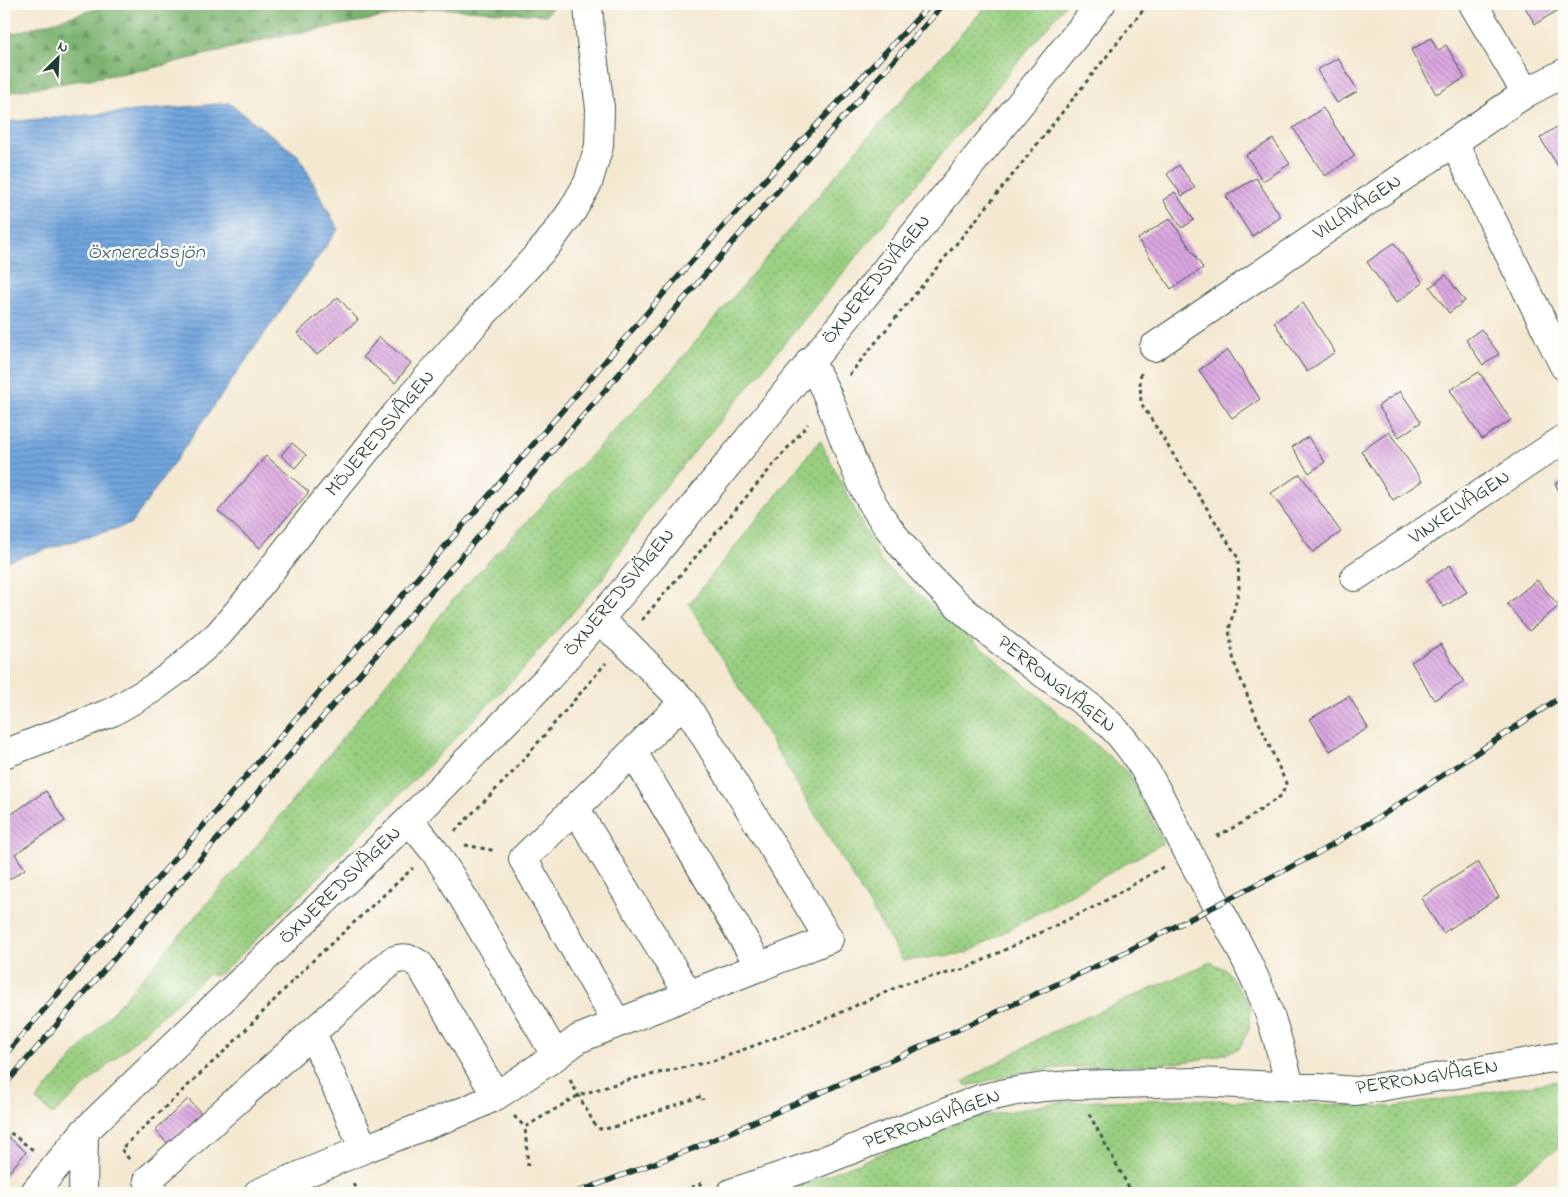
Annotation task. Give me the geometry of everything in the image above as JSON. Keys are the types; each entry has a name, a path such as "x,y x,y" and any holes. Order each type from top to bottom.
{"street":[{"name":"MÖJEREDSVÄGEN","path":"4,754 112,712 152,689 178,670 218,635 396,414 547,245 572,211 588,183 599,146 600,108 588,4"},
{"name":"ÖXNEREDSVÄGEN","path":"34,1193 84,1132 409,820 548,678 651,559 1101,4"},
{"path":"1473,4 1526,93"},
{"name":"VILLAVÄGEN","path":"1154,347 1526,93 1564,73"},
{"path":"1454,142 1564,366"},
{"name":"PERRONGVÄGEN","path":"810,362 829,399 859,478 882,520 904,549 967,615 1030,664 1073,693 1102,717 1128,744 1148,773 1188,852 1218,905 1264,1000 1278,1039 1290,1087"},
{"name":"VINKELVÄGEN","path":"1355,577 1564,439"},
{"path":"258,1193 364,1149 469,1109 496,1096 556,1056 578,1038 829,939 684,702 624,641 598,620"},
{"path":"617,1023 523,859 684,702"},
{"path":"633,752 760,967"},
{"path":"575,808 689,995"},
{"path":"409,820 440,846 556,1056"},
{"path":"154,1193 148,1180 392,961 401,958 412,959 420,965 496,1096"},
{"path":"312,1033 364,1149"},
{"name":"PERRONGVÄGEN","path":"731,1193 805,1168 980,1099 1044,1087 1198,1082 1318,1088 1356,1092 1564,1056"},
{"path":"83,1193 84,1132"}],"path":[{"path":"120,1149 236,1040 308,965 404,875 440,846 512,773 829,399 1015,172 1148,4"},
{"path":"528,1166 525,1126 578,1095 632,1079 713,1060 828,1018 906,983 965,969 1098,905 1240,824 1282,795 1286,783 1252,708 1234,662 1229,630 1239,590 1238,558 1141,403 1140,380 1143,364 1154,347"},
{"path":"440,846 491,849 523,859"},
{"path":"556,1056 595,1125 600,1128 605,1129 702,1096 703,1100"},
{"path":"1073,1085 1132,1193"}],"green space":[{"path":"113,4 555,4 546,15 433,8 267,39 149,69 4,93 4,36"},
{"path":"988,4 1066,4 656,498 604,577 521,671 224,971 215,976 208,974 53,1115 36,1100 250,854 458,593 667,376 860,146"},
{"path":"820,440 881,562 1129,773 1163,843 967,953 903,961 689,604"},
{"path":"1211,962 1227,971 1251,1007 1249,1029 1239,1049 1192,1061 1049,1069 967,1086 963,1082 1046,1035"},
{"path":"1564,1080 1564,1143 1497,1193 782,1193 969,1119 1059,1102 1184,1099 1394,1107"}],"water":[{"name":"Öxneredssjön","path":"229,103 299,156 338,229 131,524 4,562 4,122"}],"building":[{"path":"1523,4 1560,4 1562,8 1535,24"},
{"path":"1431,38 1438,51 1446,45 1465,78 1436,94 1411,50"},
{"path":"1338,58 1358,91 1337,103 1317,70"},
{"path":"1323,108 1355,156 1325,176 1293,128"},
{"path":"1564,122 1564,175 1540,138"},
{"path":"1273,139 1290,164 1263,181 1246,155"},
{"path":"1179,165 1195,188 1182,196 1167,174"},
{"path":"1256,178 1281,217 1252,236 1226,196"},
{"path":"1175,192 1194,220 1182,228 1163,200"},
{"path":"1170,218 1203,268 1171,289 1138,239"},
{"path":"1394,243 1423,283 1396,303 1367,262"},
{"path":"1446,275 1465,301 1449,313 1430,287"},
{"path":"338,297 358,320 317,355 297,333"},
{"path":"1303,303 1335,352 1307,372 1274,322"},
{"path":"1481,329 1499,354 1483,365 1466,340"},
{"path":"379,337 411,363 395,383 363,357"},
{"path":"1228,350 1260,399 1232,418 1199,370"},
{"path":"1479,372 1511,420 1482,439 1450,390"},
{"path":"1400,391 1421,422 1399,437 1378,406"},
{"path":"1389,432 1422,481 1393,500 1361,451"},
{"path":"1308,437 1325,462 1309,473 1292,447"},
{"path":"292,443 306,455 295,468 281,455"},
{"path":"266,456 309,492 260,548 218,511"},
{"path":"1300,474 1341,532 1313,552 1271,493"},
{"path":"1564,479 1564,499 1555,484"},
{"path":"1450,565 1467,592 1444,607 1426,581"},
{"path":"1537,580 1559,606 1529,631 1507,604"},
{"path":"1441,644 1464,682 1434,700 1411,662"},
{"path":"1349,696 1368,728 1330,751 1310,719"},
{"path":"46,791 65,821 15,854 25,869 4,883 4,819"},
{"path":"1478,862 1499,897 1443,933 1421,898"},
{"path":"188,1099 206,1118 173,1149 155,1130"},
{"path":"4,1133 26,1152 4,1178"}],"railway":[{"path":"4,1056 678,277 762,183 931,4"},
{"path":"4,1086 759,212 944,4"},
{"path":"575,1193 692,1149 831,1088 1116,957 1316,854 1381,816 1564,695"}]}
